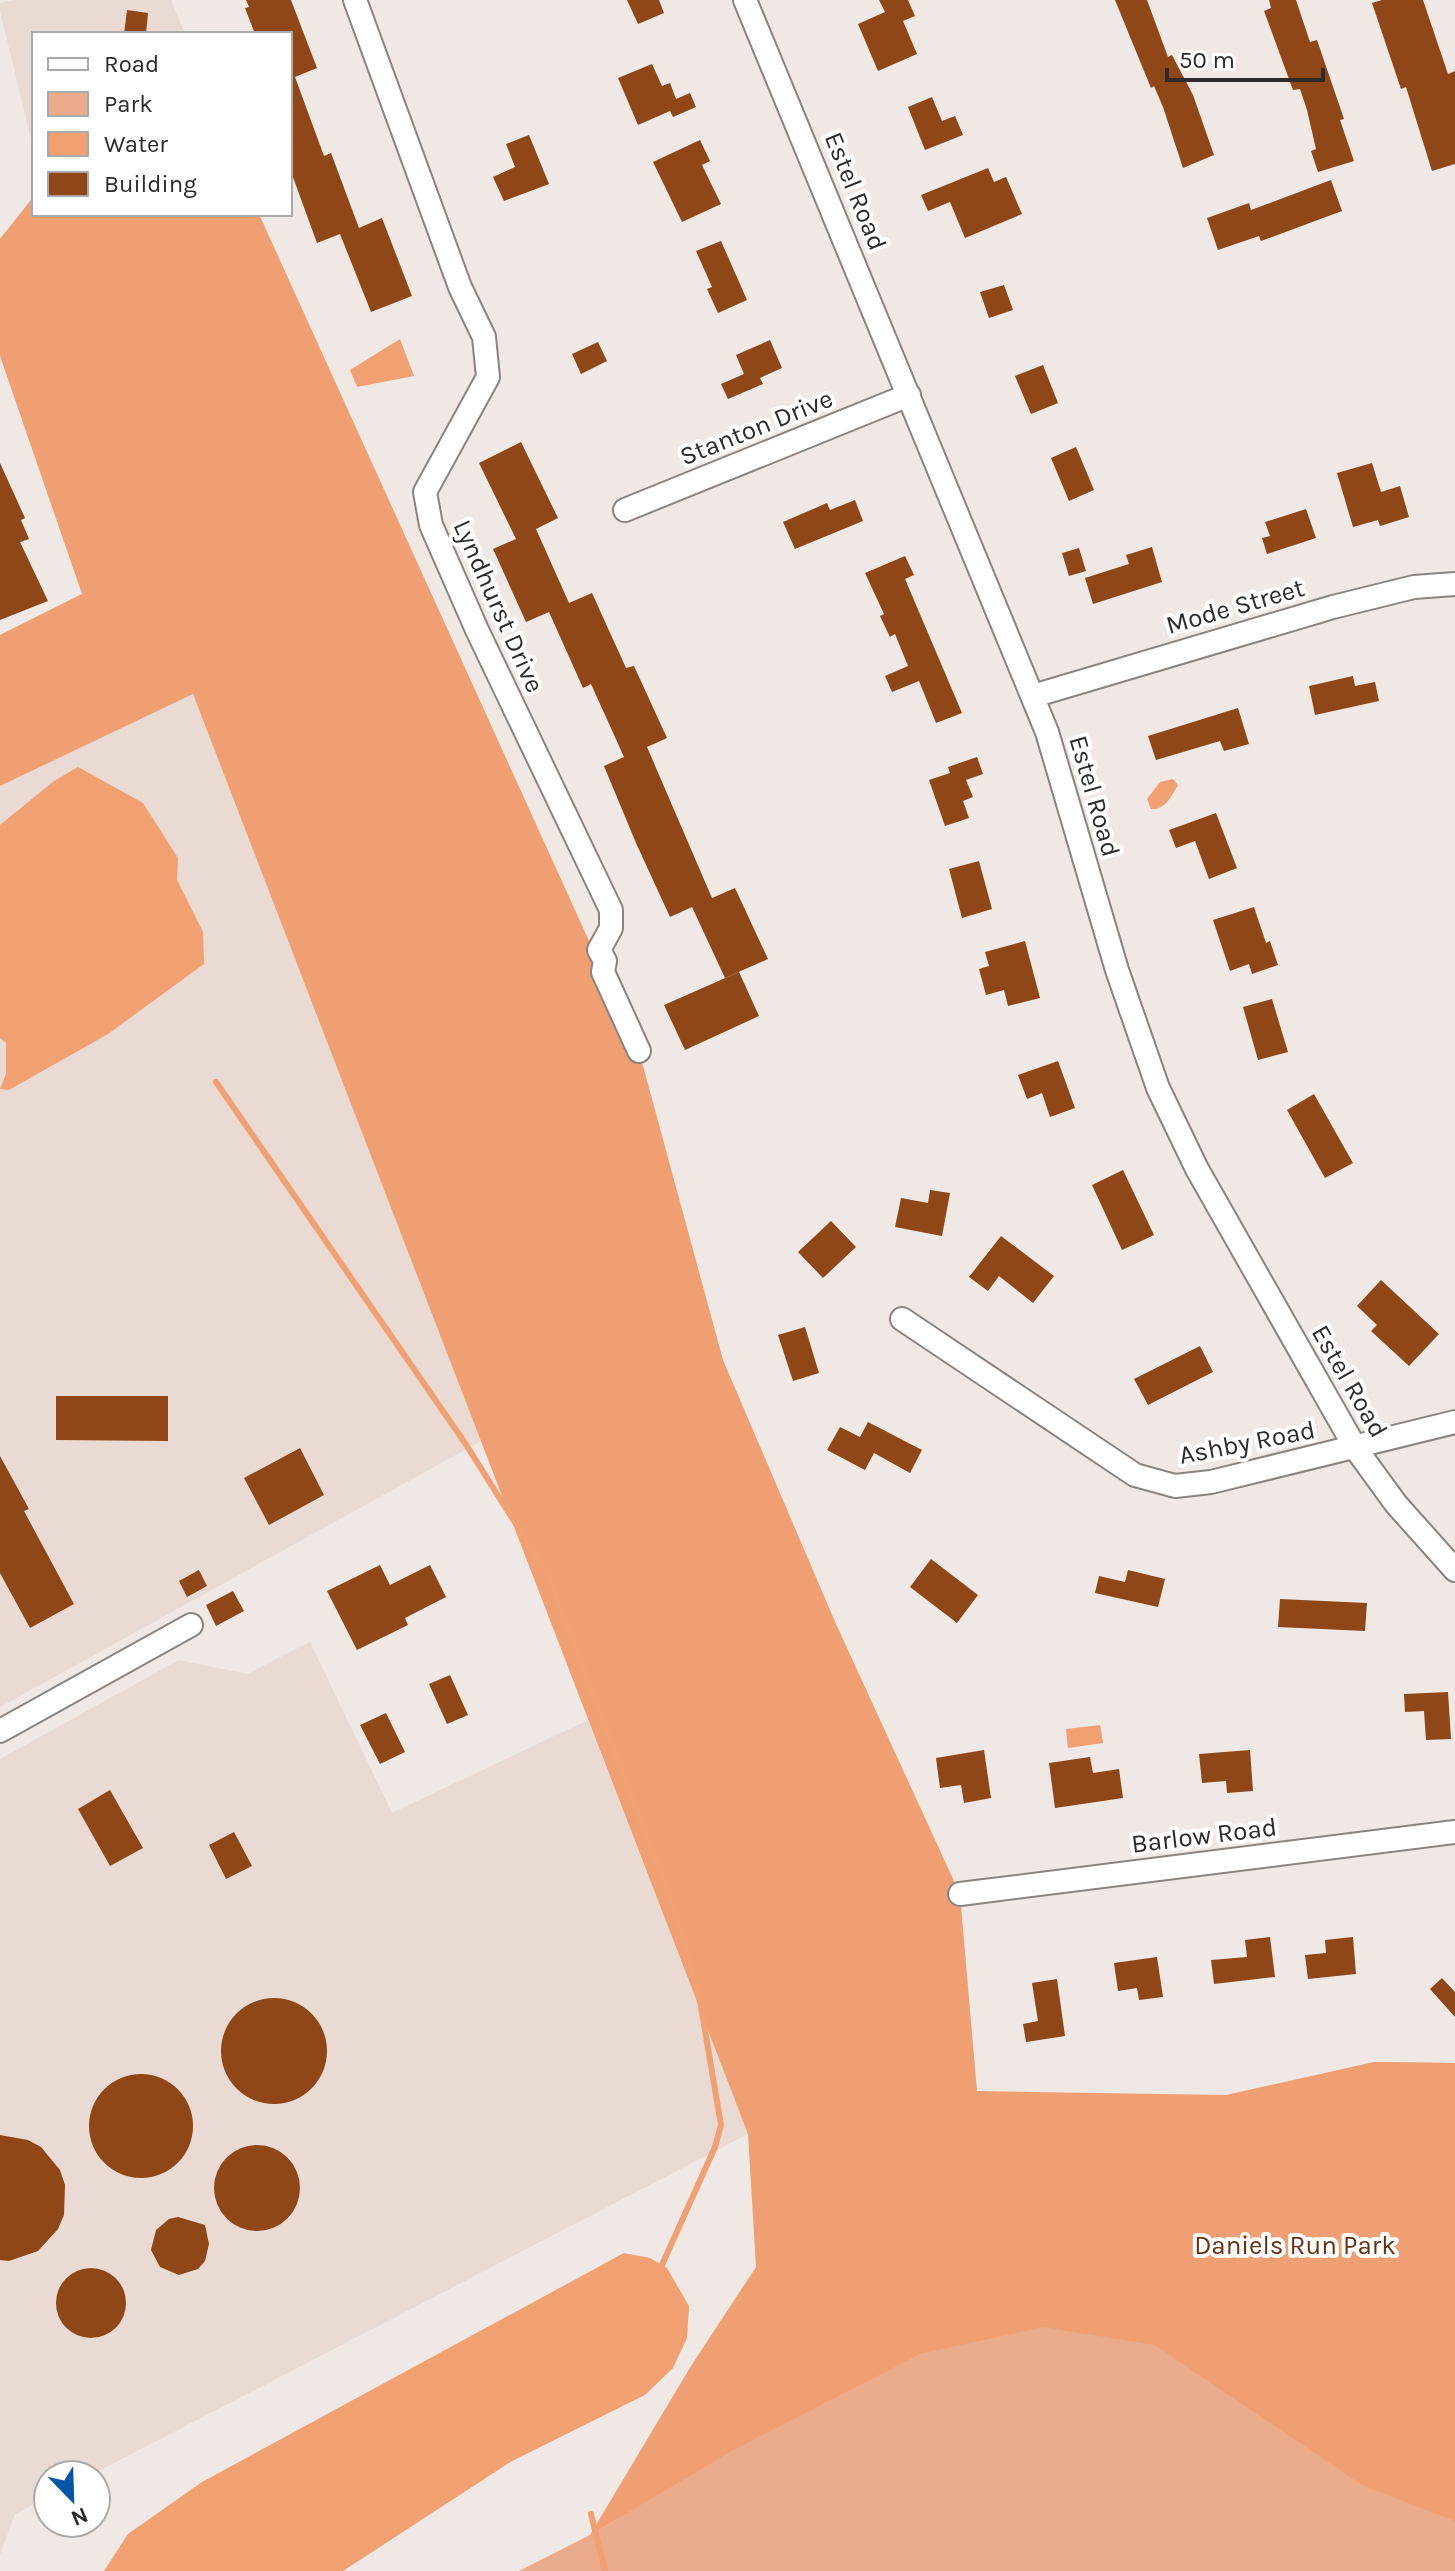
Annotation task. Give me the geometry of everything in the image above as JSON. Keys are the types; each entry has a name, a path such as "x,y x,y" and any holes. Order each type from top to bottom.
{"street":[{"name":"Lyndhurst Drive","path":"355,0 460,287 484,337 488,377 425,492 431,525 477,630 611,910 611,928 599,950 605,961 603,972 639,1051"},
{"name":"Estel Road","path":"745,0 1047,732 1117,970 1158,1088 1197,1169 1356,1449 1396,1504 1455,1570"},
{"name":"Stanton Drive","path":"625,510 909,395"},
{"name":"Mode Street","path":"1033,696 1333,607 1414,587 1455,584"},
{"name":"Ashby Road","path":"902,1319 1070,1434 1152,1481 1175,1486 1198,1484 1356,1449 1455,1422"},
{"path":"0,1731 191,1625"},
{"name":"Barlow Road","path":"960,1894 1455,1832"}],"shaded area":[{"path":"13,0 171,0 184,32 32,32 32,143 0,3"},
{"path":"193,693 481,1441 0,1707 0,786"},
{"path":"310,1642 392,1813 588,1720 748,2134 112,2464 112,2459 32,2459 32,2505 15,2514 0,2555 0,1759 179,1660 247,1674"}],"green space":[{"name":"Daniels Run Park","path":"32,199 32,216 260,216 639,1051 723,1360 836,1624 960,1894 977,2091 1226,2095 1374,2062 1455,2063 1455,2521 1362,2485 1155,2345 1043,2327 920,2354 737,2448 590,2535 691,2366 756,2267 748,2134 193,694 0,786 0,635 82,594 0,356 0,239"},
{"name":"Daniels Run Park","path":"1374,2062 1455,2063 1455,2571 519,2571 590,2535"}],"water":[{"path":"400,339 414,376 357,387 350,370"},
{"path":"78,767 143,803 178,858 177,880 203,932 204,964 108,1034 9,1090 0,1089 6,1074 6,1043 0,1038 0,825 54,781"},
{"path":"1173,779 1178,785 1170,798 1161,807 1151,809 1147,799 1160,782"},
{"path":"1100,1725 1103,1743 1068,1748 1066,1729"},
{"path":"624,2253 650,2258 667,2268 689,2306 687,2338 673,2368 645,2395 512,2461 343,2571 104,2571 128,2534 202,2482"}],"building":[{"path":"246,0 291,0 317,68 295,77 324,156 331,153 359,228 382,218 412,296 371,312 340,234 317,243 292,174 292,32 254,32 245,8 249,7"},
{"path":"627,0 659,0 664,13 638,24"},
{"path":"879,0 908,0 915,16 903,21 917,54 878,71 858,24 885,12"},
{"path":"1115,0 1147,0 1168,57 1172,55 1193,95 1214,155 1183,168 1163,107 1154,86 1151,88"},
{"path":"1269,0 1296,0 1310,42 1317,40 1344,119 1340,120 1354,161 1318,172 1311,151 1316,149 1300,89 1293,90 1264,11 1271,8"},
{"path":"1382,0 1423,0 1448,74 1455,71 1455,164 1432,171 1406,87 1401,89 1372,3"},
{"path":"127,10 148,13 146,32 124,32"},
{"path":"652,64 662,86 670,83 676,99 690,93 696,107 673,117 670,111 638,125 618,78"},
{"path":"932,97 942,121 955,116 963,135 925,150 908,107"},
{"path":"529,135 549,184 504,201 493,177 515,167 506,144"},
{"path":"700,140 710,161 702,165 721,204 682,222 653,162"},
{"path":"988,168 994,182 1006,177 1022,214 965,238 950,202 928,211 921,195"},
{"path":"1331,180 1342,211 1261,241 1259,236 1218,250 1207,218 1249,203 1251,210"},
{"path":"721,241 747,300 718,313 707,289 712,287 696,251"},
{"path":"1004,285 1013,310 989,318 980,292"},
{"path":"770,340 782,368 760,378 763,384 728,399 721,384 744,374 736,355"},
{"path":"598,342 607,361 581,374 572,354"},
{"path":"1043,365 1058,403 1031,414 1015,376"},
{"path":"521,442 558,518 536,529 569,603 592,593 626,668 634,666 667,738 647,747 712,898 735,888 768,959 725,978 692,907 670,917 636,843 604,766 624,757 591,684 583,688 549,612 526,622 493,549 516,539 479,463"},
{"path":"1076,447 1094,490 1069,501 1051,458"},
{"path":"0,463 25,518 21,520 29,539 20,542 48,601 0,620"},
{"path":"1372,463 1381,492 1400,486 1409,517 1380,526 1378,520 1353,527 1337,473"},
{"path":"855,500 863,521 795,549 783,522 827,503 830,510"},
{"path":"1306,509 1316,538 1267,554 1262,538 1270,536 1265,522"},
{"path":"1152,547 1162,582 1093,604 1085,578 1129,564 1126,555"},
{"path":"1079,548 1086,571 1069,576 1062,553"},
{"path":"905,556 914,575 905,579 962,713 936,723 919,681 892,692 885,676 908,666 895,634 890,637 880,616 884,614 865,573"},
{"path":"1353,676 1355,686 1375,682 1379,701 1315,715 1309,686"},
{"path":"1238,708 1249,744 1224,751 1220,741 1156,760 1148,736"},
{"path":"977,757 983,774 966,780 973,797 963,801 969,818 945,826 929,780 950,773 948,767"},
{"path":"1216,813 1237,868 1209,879 1195,841 1176,848 1169,830"},
{"path":"979,861 992,909 962,918 949,869"},
{"path":"1254,907 1266,943 1270,941 1278,965 1252,974 1249,964 1230,971 1213,920"},
{"path":"1025,941 1040,998 1008,1006 1004,990 986,995 979,969 989,966 985,952"},
{"path":"739,972 759,1016 685,1050 664,1005"},
{"path":"1272,999 1288,1052 1258,1060 1243,1007"},
{"path":"1058,1061 1075,1108 1050,1117 1042,1093 1027,1099 1018,1075"},
{"path":"1314,1094 1353,1163 1325,1178 1287,1110"},
{"path":"1123,1170 1154,1235 1122,1250 1092,1185"},
{"path":"930,1190 950,1193 942,1236 895,1227 901,1198 928,1203"},
{"path":"831,1221 856,1247 823,1278 798,1252"},
{"path":"1001,1236 1054,1276 1033,1303 999,1276 988,1291 969,1277"},
{"path":"1381,1280 1439,1334 1409,1366 1371,1331 1377,1325 1357,1306"},
{"path":"805,1327 819,1373 793,1381 778,1335"},
{"path":"1200,1346 1213,1372 1148,1405 1134,1379"},
{"path":"56,1396 168,1396 168,1441 56,1440"},
{"path":"868,1422 922,1450 910,1473 874,1453 865,1470 827,1450 840,1427 860,1437"},
{"path":"300,1448 324,1495 269,1525 244,1478"},
{"path":"0,1456 29,1509 24,1511 74,1604 30,1628 0,1573"},
{"path":"931,1559 978,1595 957,1623 910,1587"},
{"path":"380,1565 390,1585 430,1565 446,1597 405,1618 408,1625 357,1650 327,1591"},
{"path":"199,1570 207,1586 187,1597 179,1581"},
{"path":"1128,1570 1165,1579 1158,1607 1095,1593 1099,1576 1125,1582"},
{"path":"233,1591 244,1611 216,1626 206,1605"},
{"path":"1280,1599 1367,1603 1365,1631 1278,1627"},
{"path":"450,1675 468,1715 447,1724 429,1684"},
{"path":"1448,1692 1451,1739 1426,1740 1424,1711 1405,1712 1404,1694"},
{"path":"386,1713 405,1752 380,1764 360,1725"},
{"path":"984,1750 991,1798 964,1803 961,1785 940,1788 936,1758"},
{"path":"1250,1750 1253,1791 1227,1793 1226,1781 1202,1783 1199,1754"},
{"path":"1090,1757 1093,1773 1119,1769 1123,1798 1055,1808 1049,1763"},
{"path":"110,1790 143,1848 110,1866 78,1809"},
{"path":"234,1832 252,1866 226,1879 209,1845"},
{"path":"1270,1937 1275,1977 1214,1984 1211,1960 1247,1957 1245,1940"},
{"path":"1353,1937 1356,1974 1308,1979 1305,1955 1326,1953 1325,1940"},
{"path":"1157,1957 1163,1997 1139,2000 1137,1988 1118,1991 1114,1963"},
{"path":"1442,1978 1455,1992 1455,2017 1430,1989"},
{"path":"1057,1979 1065,2036 1026,2042 1023,2024 1038,2021 1032,1983"},
{"path":"274,1998 294,2002 311,2014 323,2031 327,2051 323,2071 311,2088 294,2100 274,2104 254,2100 237,2088 225,2071 221,2051 225,2031 237,2014 254,2002"},
{"path":"141,2074 161,2078 178,2089 189,2106 193,2126 189,2146 178,2163 161,2174 141,2178 121,2174 104,2163 93,2146 89,2126 93,2106 104,2089 121,2078"},
{"path":"0,2135 28,2140 41,2147 60,2170 65,2185 64,2215 58,2229 38,2251 9,2261 0,2260"},
{"path":"257,2145 281,2152 293,2164 300,2188 293,2212 281,2224 257,2231 233,2224 221,2212 214,2188 221,2164 233,2152"},
{"path":"178,2217 205,2225 209,2244 205,2261 198,2269 179,2275 160,2267 151,2250 156,2230 169,2219"},
{"path":"91,2268 116,2278 126,2303 116,2328 91,2338 66,2328 56,2303 66,2278"}],"waterway":[{"path":"216,1082 465,1443 548,1575 676,1914 699,1995 721,2125 715,2147 662,2265"},
{"path":"591,2514 605,2571"}]}
